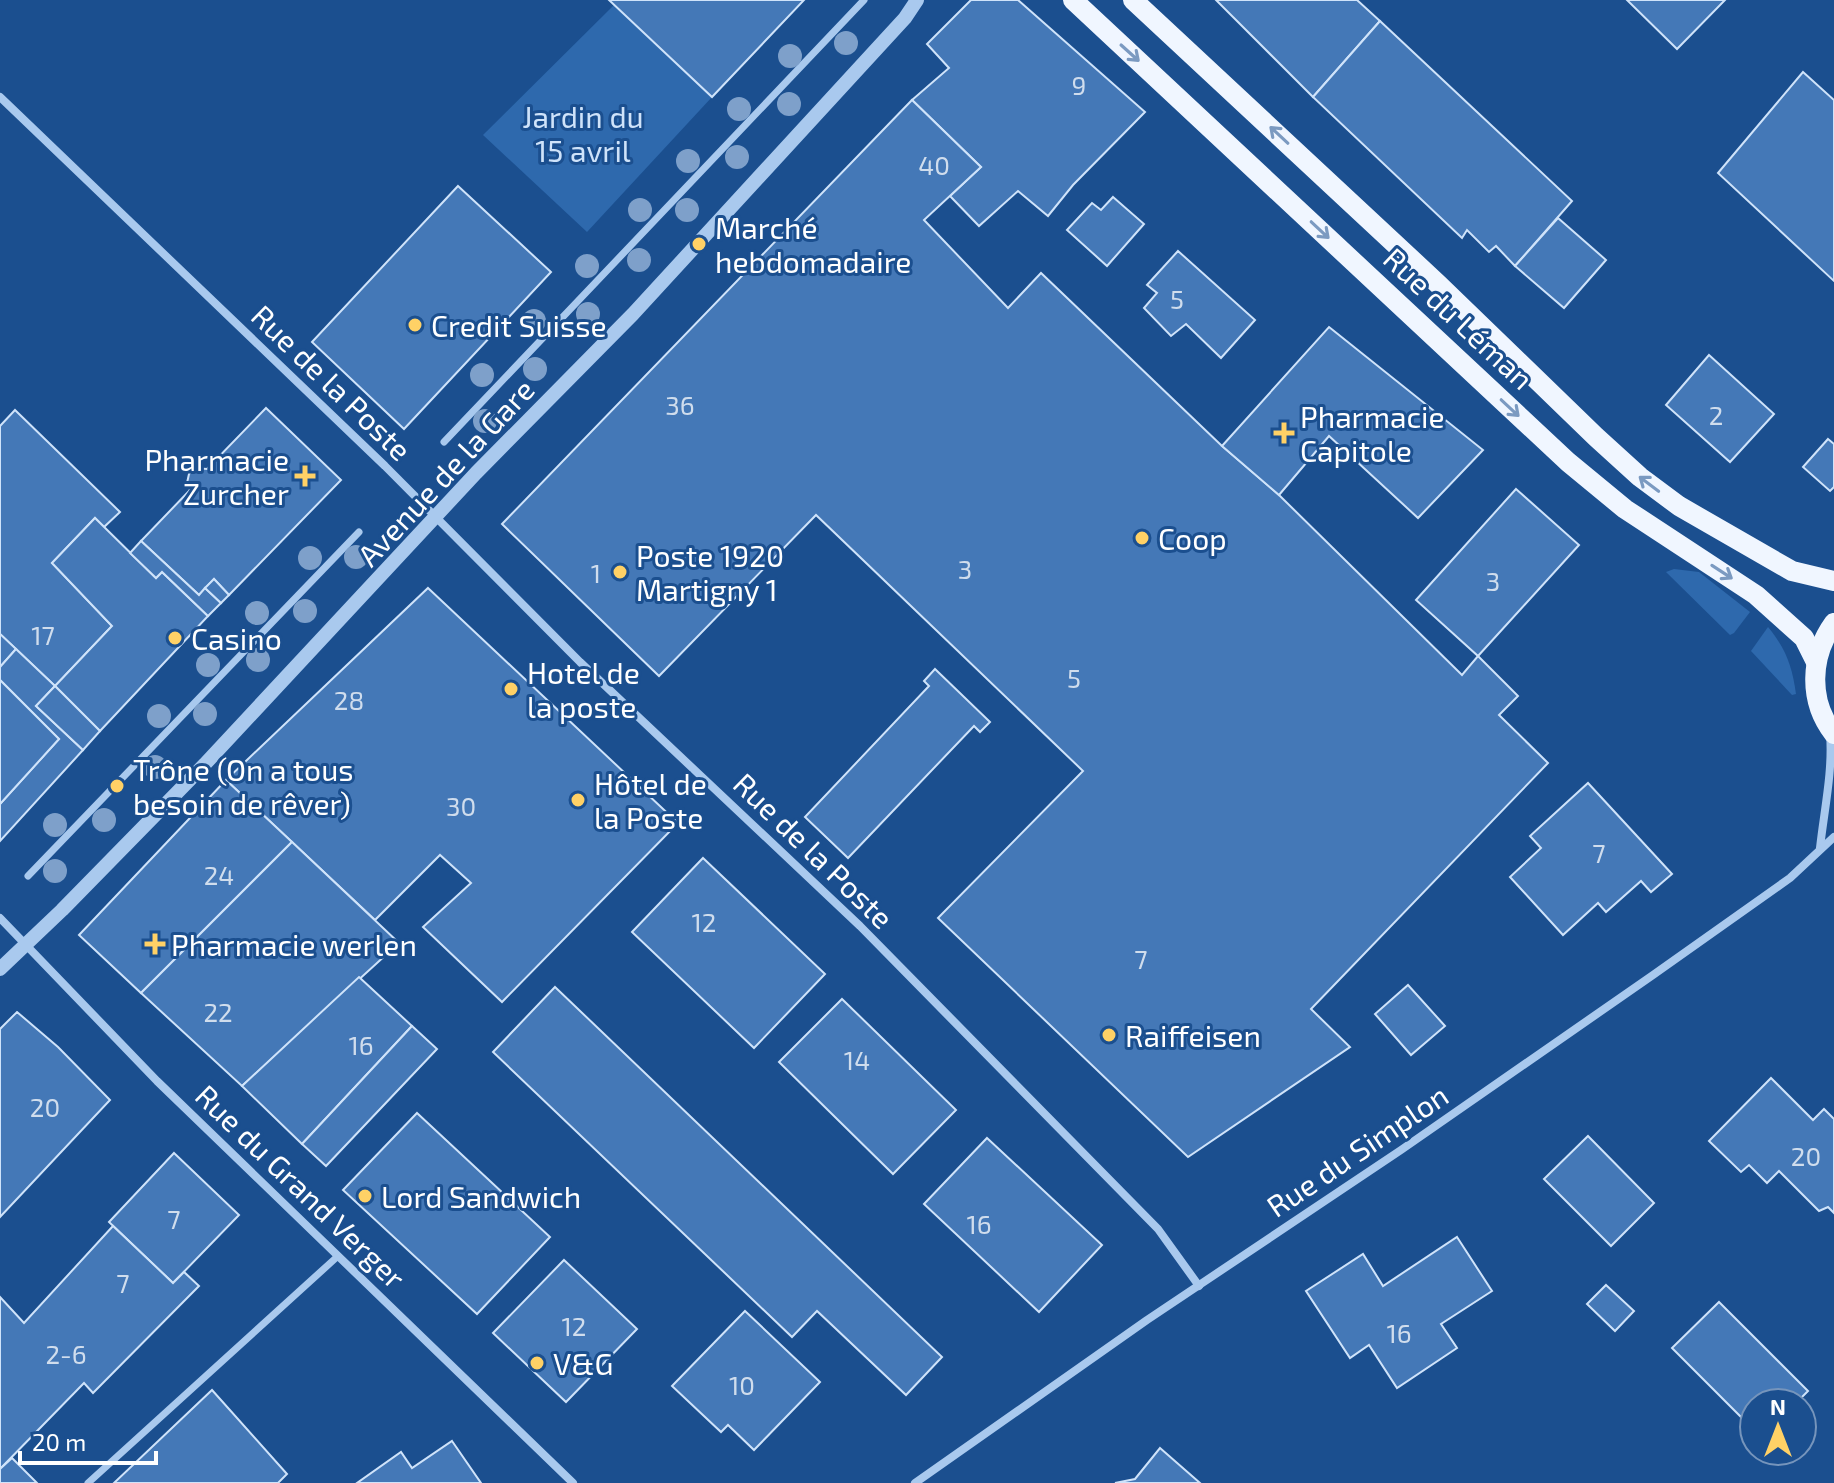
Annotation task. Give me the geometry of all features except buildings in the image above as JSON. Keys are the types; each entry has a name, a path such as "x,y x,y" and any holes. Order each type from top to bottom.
{"main road":[{"name":"Rue du Léman","path":"1073,0 1568,462 1625,509 1756,595 1804,638 1816,662"},
{"name":"Rue du Léman","path":"1133,0 1640,477 1679,506 1792,571 1834,581"},
{"path":"1832,731 1816,697 1816,662 1820,646 1834,623"}],"street":[{"path":"444,442 864,0"},
{"name":"Avenue de la Gare","path":"0,969 205,764 436,515 633,314 905,18 917,0"},
{"name":"Rue de la Poste","path":"0,97 436,515 580,662 860,926 1158,1229 1199,1286"},
{"path":"28,876 359,532"},
{"path":"1820,848 1832,757 1832,731"},
{"name":"Rue du Simplon","path":"915,1483 1665,966 1790,878 1834,837"},
{"name":"Rue du Grand Verger","path":"0,918 157,1081 573,1483"},
{"path":"88,1483 338,1256"}],"green space":[{"name":"Jardin du 15 avril","path":"614,5 712,97 587,232 483,135"},
{"path":"1674,569 1699,572 1750,612 1734,633 1730,635 1666,572"},
{"path":"1768,627 1787,658 1796,694 1792,695 1751,651"}],"place":[{"name":"Marché hebdomadaire","path":"699,244"},
{"name":"Credit Suisse","path":"415,325"},
{"name":"Pharmacie Capitole","path":"1284,433"},
{"name":"Pharmacie Zurcher","path":"305,476"},
{"name":"Coop","path":"1142,538"},
{"name":"Poste 1920 Martigny 1","path":"620,572"},
{"name":"Casino","path":"175,638"},
{"name":"Hotel de la poste","path":"511,689"},
{"name":"Trône (On a tous besoin de rêver)","path":"117,786"},
{"name":"Hôtel de la Poste","path":"578,800"},
{"name":"Pharmacie werlen","path":"155,944"},
{"name":"Raiffeisen","path":"1109,1035"},
{"name":"Lord Sandwich","path":"365,1196"},
{"name":"V&G","path":"537,1363"}]}
